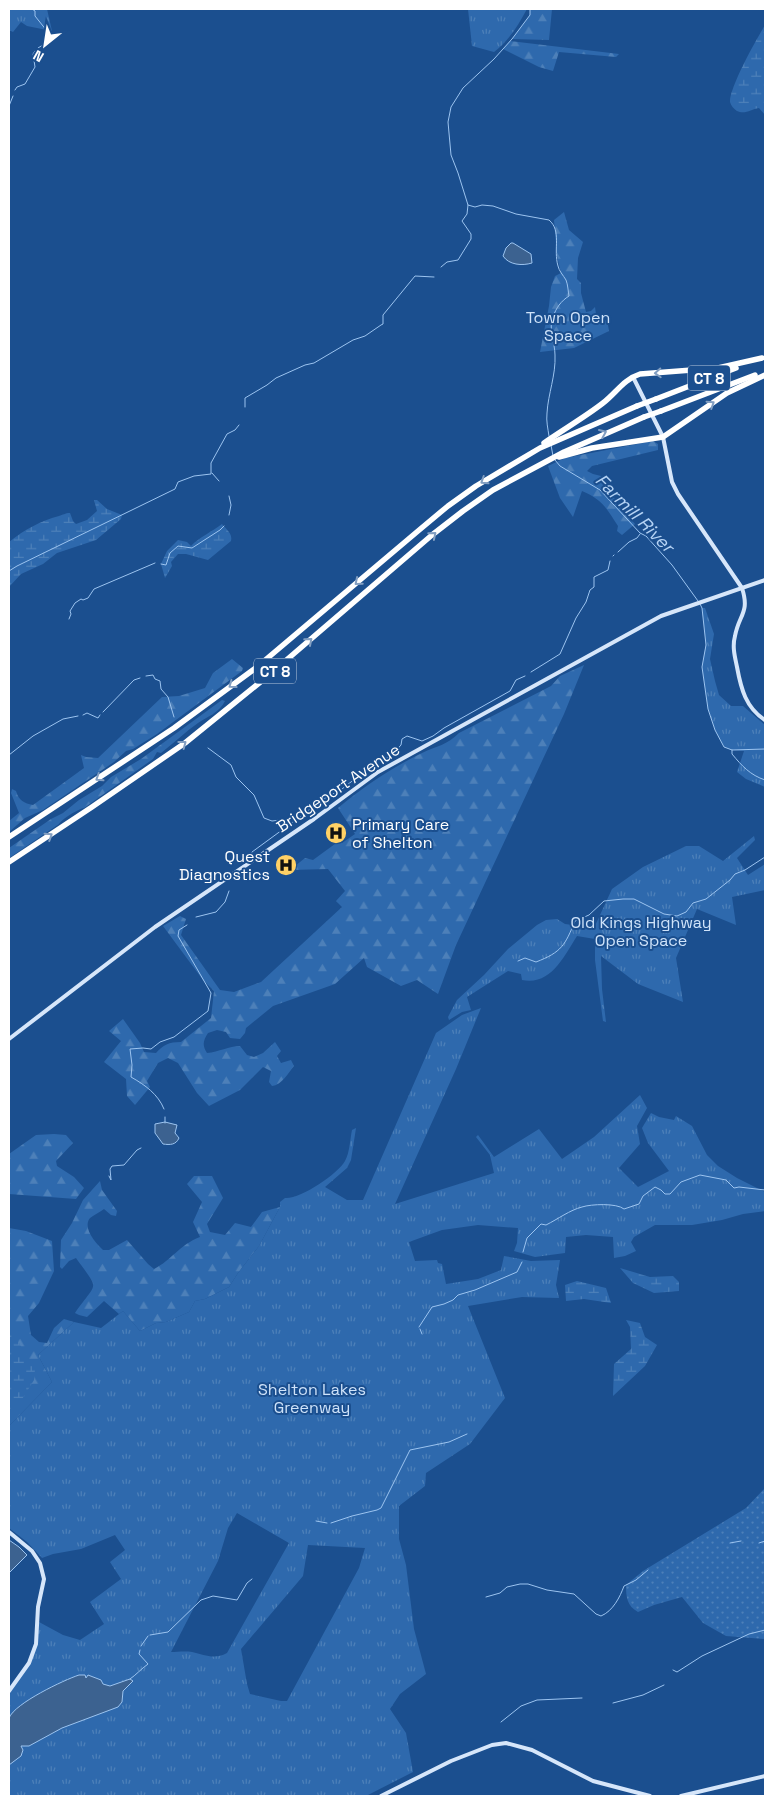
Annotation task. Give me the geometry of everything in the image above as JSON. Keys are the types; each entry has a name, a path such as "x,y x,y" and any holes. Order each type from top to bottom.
{"highway":[{"path":"526,455 603,403 633,376 727,367 764,358"},
{"name":"CT 8","path":"9,837 174,728 257,668 448,506 476,486 526,455 562,438 637,406 764,358"},
{"path":"564,453 663,437 727,393 765,373"},
{"name":"CT 8","path":"9,862 185,743 269,676 432,535 493,490 545,461 602,434 765,373"}],"main road":[{"path":"633,376 663,437 672,482 680,499 742,588 746,608 735,636 734,655 743,695 751,708 765,720"},
{"name":"Bridgeport Avenue","path":"9,1039 148,932 314,820 378,772 661,616 764,579"},
{"path":"9,1532 32,1550 40,1562 44,1579 38,1607 34,1649 20,1676 9,1691"},
{"path":"381,1796 451,1761 492,1745 506,1743 532,1750 593,1781 650,1796"},
{"path":"681,1796 765,1776"}],"green space":[{"path":"9,9 47,9 52,31 27,26 21,22 13,32 9,30"},
{"path":"468,9 527,9 517,27 494,52 472,46"},
{"path":"530,9 552,9 549,40 512,39 530,15"},
{"path":"765,25 765,115 759,108 740,112 731,105 731,95 744,63"},
{"path":"510,41 619,54 616,57 559,52 553,71 539,67 503,49"},
{"name":"Town Open Space","path":"564,212 569,230 583,242 578,258 577,279 581,283 581,293 586,312 591,311 595,307 597,322 607,320 609,331 574,348 540,352 551,287 555,276 561,273 557,256 554,220"},
{"path":"653,441 658,444 658,450 592,466 587,471 601,476 621,509 635,524 622,535 617,531 618,526 603,505 595,497 582,491 573,517 560,498 548,466 565,458"},
{"path":"94,500 97,500 107,509 122,515 121,519 96,540 57,553 43,564 21,574 9,587 9,542 32,526 65,514 70,513 76,524 87,520 97,511"},
{"path":"222,524 230,534 231,541 208,560 186,554 178,554 171,562 172,566 165,578 161,564 167,551 178,540 187,542 191,546"},
{"path":"702,608 705,608 714,634 710,659 719,695 731,706 743,706 765,725 765,787 746,779 737,772 744,751 724,747 715,730 708,709 702,667 706,643"},
{"path":"232,659 243,668 242,671 157,734 133,749 126,751 114,762 43,810 25,818 9,832 9,821 19,813 11,793 12,789 16,791 22,801 33,805 84,768 81,755 98,758 162,697 179,696 205,688 213,673"},
{"path":"584,665 564,714 456,945 438,994 417,980 401,986 367,967 364,958 335,984 273,1006 246,1028 245,1033 240,1039 230,1038 226,1032 217,1030 208,1033 204,1043 207,1053 240,1046 247,1055 254,1057 263,1053 275,1042 281,1051 277,1056 281,1063 291,1060 294,1066 276,1085 272,1086 269,1082 271,1071 263,1067 240,1090 209,1106 197,1093 178,1063 168,1058 158,1063 147,1081 150,1087 135,1105 127,1096 126,1079 104,1062 121,1041 109,1031 123,1019 144,1052 156,1053 167,1045 181,1042 211,1018 214,991 203,980 163,926 180,916 186,919 181,935 220,990 234,992 261,982 342,907 336,901 345,891 328,869 290,870 305,858 313,860 339,841 342,843 355,834 338,808 389,771 422,753 446,743 459,733 551,686 560,676"},
{"path":"222,700 225,701 217,711 193,726 161,753 157,752 153,759 84,808 70,814 59,824 9,858 9,848 102,786 111,777 141,759"},
{"name":"Old Kings Highway Open Space","path":"754,836 755,840 737,858 748,875 765,864 765,890 732,897 736,925 697,909 676,958 683,1002 638,984 601,956 606,1022 603,1021 595,960 595,939 577,936 562,960 549,974 532,981 522,980 521,974 508,971 467,997 471,1010 462,1012 449,1020 448,1017 457,1000 508,949 537,925 546,920 557,919 565,924 594,928 612,889 643,867 686,846 699,846 723,861"},
{"name":"Shelton Lakes Greenway","path":"481,1008 456,1069 395,1204 494,1173 490,1155 476,1137 478,1135 494,1157 539,1129 562,1159 594,1137 640,1095 647,1108 637,1126 640,1144 619,1168 638,1187 669,1171 648,1143 642,1128 651,1113 674,1120 676,1116 692,1126 707,1155 718,1166 765,1192 765,1211 692,1225 655,1225 634,1237 631,1242 636,1251 614,1258 613,1237 586,1235 566,1237 565,1253 535,1257 514,1251 517,1243 518,1228 478,1225 442,1230 409,1242 415,1261 437,1260 438,1263 442,1264 446,1284 478,1279 501,1270 504,1256 531,1261 560,1260 556,1285 559,1298 522,1297 468,1306 505,1398 470,1444 426,1473 425,1486 399,1506 399,1539 406,1565 414,1629 426,1674 400,1694 390,1709 406,1733 413,1772 366,1796 9,1796 9,1693 29,1664 37,1644 39,1622 63,1635 80,1640 104,1624 90,1602 121,1579 110,1562 125,1550 115,1535 81,1549 42,1558 27,1542 9,1528 9,1426 52,1382 38,1355 74,1322 101,1328 123,1311 140,1331 156,1323 166,1322 189,1312 195,1301 205,1299 229,1287 259,1246 280,1207 280,1202 285,1198 291,1198 308,1191 335,1173 345,1161 352,1130 356,1128 351,1160 347,1168 325,1187 347,1200 363,1200 436,1033 462,1015","holes":["237,1513 289,1543 227,1653 214,1657 189,1652 171,1652 218,1561 228,1528","308,1545 365,1548 359,1568 287,1701 250,1694 241,1649 303,1576"]},
{"path":"36,1135 66,1135 73,1143 56,1161 57,1166 74,1177 84,1188 76,1199 9,1194 9,1154"},
{"path":"194,1176 212,1176 223,1198 207,1224 210,1232 225,1235 235,1223 251,1227 262,1212 280,1207 259,1246 229,1287 205,1299 195,1301 189,1312 166,1322 156,1323 140,1331 123,1311 119,1314 104,1301 87,1317 75,1313 93,1286 89,1276 76,1258 69,1261 62,1269 60,1267 61,1240 83,1200 100,1181 102,1190 117,1211 116,1216 111,1215 104,1209 90,1218 88,1226 91,1235 103,1250 109,1250 127,1240 154,1269 186,1244 200,1237 193,1222 202,1202 187,1184"},
{"path":"9,1228 26,1231 52,1241 54,1271 39,1303 28,1316 31,1335 39,1342 47,1343 54,1328 64,1319 74,1322 38,1355 52,1382 9,1426"},
{"path":"620,1268 650,1277 673,1276 679,1282 679,1291 654,1293 633,1283"},
{"path":"577,1281 606,1288 611,1303 584,1299 566,1301 565,1285"},
{"path":"626,1320 640,1323 645,1337 657,1345 645,1366 613,1396 614,1364 631,1349 630,1327"},
{"path":"11,1330 35,1369 34,1380 19,1404 13,1401 9,1384 12,1377 9,1367 9,1331"},
{"path":"765,1488 765,1639 726,1636 703,1623 682,1597 638,1612 631,1607 627,1597 626,1585 643,1571 746,1508"}],"shaded area":[{"path":"511,243 531,254 532,263 516,264 506,259 503,256 506,248"},
{"path":"165,1122 177,1125 175,1133 179,1138 174,1143 163,1144 155,1133 155,1124"},
{"path":"9,1540 27,1555 9,1573"},
{"path":"79,1675 85,1675 86,1678 88,1675 110,1686 130,1679 133,1681 123,1691 122,1702 118,1707 62,1728 29,1746 21,1746 23,1750 21,1756 9,1765 8,1722 13,1712 30,1699"}],"waterway":[{"path":"32,9 35,11 35,16 51,36 46,43 38,48"},
{"name":"Farmill River","path":"441,267 447,262 458,260 471,239 471,234 462,221 467,214 468,205 451,155 448,122 451,107 463,88 512,39 530,15 530,9"},
{"path":"15,90 17,87 25,84 35,67 33,54 35,51"},
{"path":"9,106 13,96"},
{"name":"Farmill River","path":"468,205 475,207 482,205 493,206 516,214 549,220 555,229 558,266 566,280 569,296 559,305 552,321 551,331 555,350 555,362 547,413 549,436"},
{"path":"245,407 245,398 276,378 314,363 353,340 365,336 383,324 383,315 415,276 434,277"},
{"path":"9,571 175,489 178,482 194,476 211,474 211,463 227,434 235,430 239,425"},
{"name":"Farmill River","path":"551,445 553,456"},
{"name":"Farmill River","path":"555,460 560,466 600,490 672,565 698,601"},
{"path":"212,473 219,481"},
{"path":"229,496 231,505 229,515"},
{"path":"161,564 166,565 170,553 178,546 192,548 224,526"},
{"path":"618,552 640,534"},
{"path":"531,672 560,654 590,590 594,587 594,577 608,570 610,561"},
{"path":"69,619 70,611 75,603 81,599 88,598 94,589 155,563"},
{"name":"Farmill River","path":"700,604 706,645 702,667 708,709 715,730 724,747 732,750 765,749"},
{"path":"146,676 153,675 155,679 160,681 161,689 168,697 174,717"},
{"path":"248,858 252,852 308,811 314,804 342,789 379,760 390,757 401,745 402,739 407,736 422,741 433,736 510,691 516,680 525,676"},
{"path":"103,712 134,680 140,678"},
{"path":"83,715 87,713 98,718 100,715"},
{"path":"9,755 33,736 63,719 78,716"},
{"path":"208,748 231,765 236,777 254,795 264,818 272,821 281,820 288,826"},
{"path":"732,750 732,754 747,770 765,780"},
{"path":"518,961 525,958 536,962 552,955 562,947 575,921 589,915 604,901 634,899 664,914 677,916 686,912 693,903 706,899 735,874 765,857"},
{"path":"196,917 216,912 225,902 229,891"},
{"path":"164,1109 150,1090 131,1077 130,1049 151,1049 160,1042 174,1037 208,1011 211,993 178,936 179,930 187,925"},
{"path":"165,1117 165,1123"},
{"path":"109,1176 111,1180 110,1169 112,1166 124,1165 141,1148"},
{"path":"523,1252 527,1238 541,1224 546,1225 573,1210 597,1205 610,1205 624,1209 639,1204 643,1196 655,1187 665,1194 670,1194 681,1182 700,1175 726,1180 734,1188 765,1190"},
{"path":"419,1327 432,1307 444,1304 453,1300 458,1295 475,1290 517,1272 522,1262"},
{"path":"420,1329 422,1334"},
{"path":"331,1523 381,1508 410,1450 449,1442 467,1434"},
{"path":"316,1521 327,1523"},
{"path":"730,1543 741,1541"},
{"path":"759,1543 765,1541"},
{"path":"486,1597 500,1593 507,1587 528,1584 547,1590 574,1594 596,1614 601,1616 612,1607 624,1586 636,1580 648,1570"},
{"path":"150,1635 168,1632 201,1600 213,1596 237,1600 247,1583 252,1579"},
{"path":"673,1670 677,1672 702,1656 749,1634 765,1630"},
{"path":"141,1646 148,1636"},
{"path":"130,1679 148,1664 139,1654 140,1650"},
{"path":"613,1703 643,1695 664,1685"},
{"path":"501,1722 521,1706 537,1700 582,1698"}],"place":[{"name":"Primary Care of Shelton","path":"336,833"},
{"name":"Quest Diagnostics","path":"286,865"}]}
